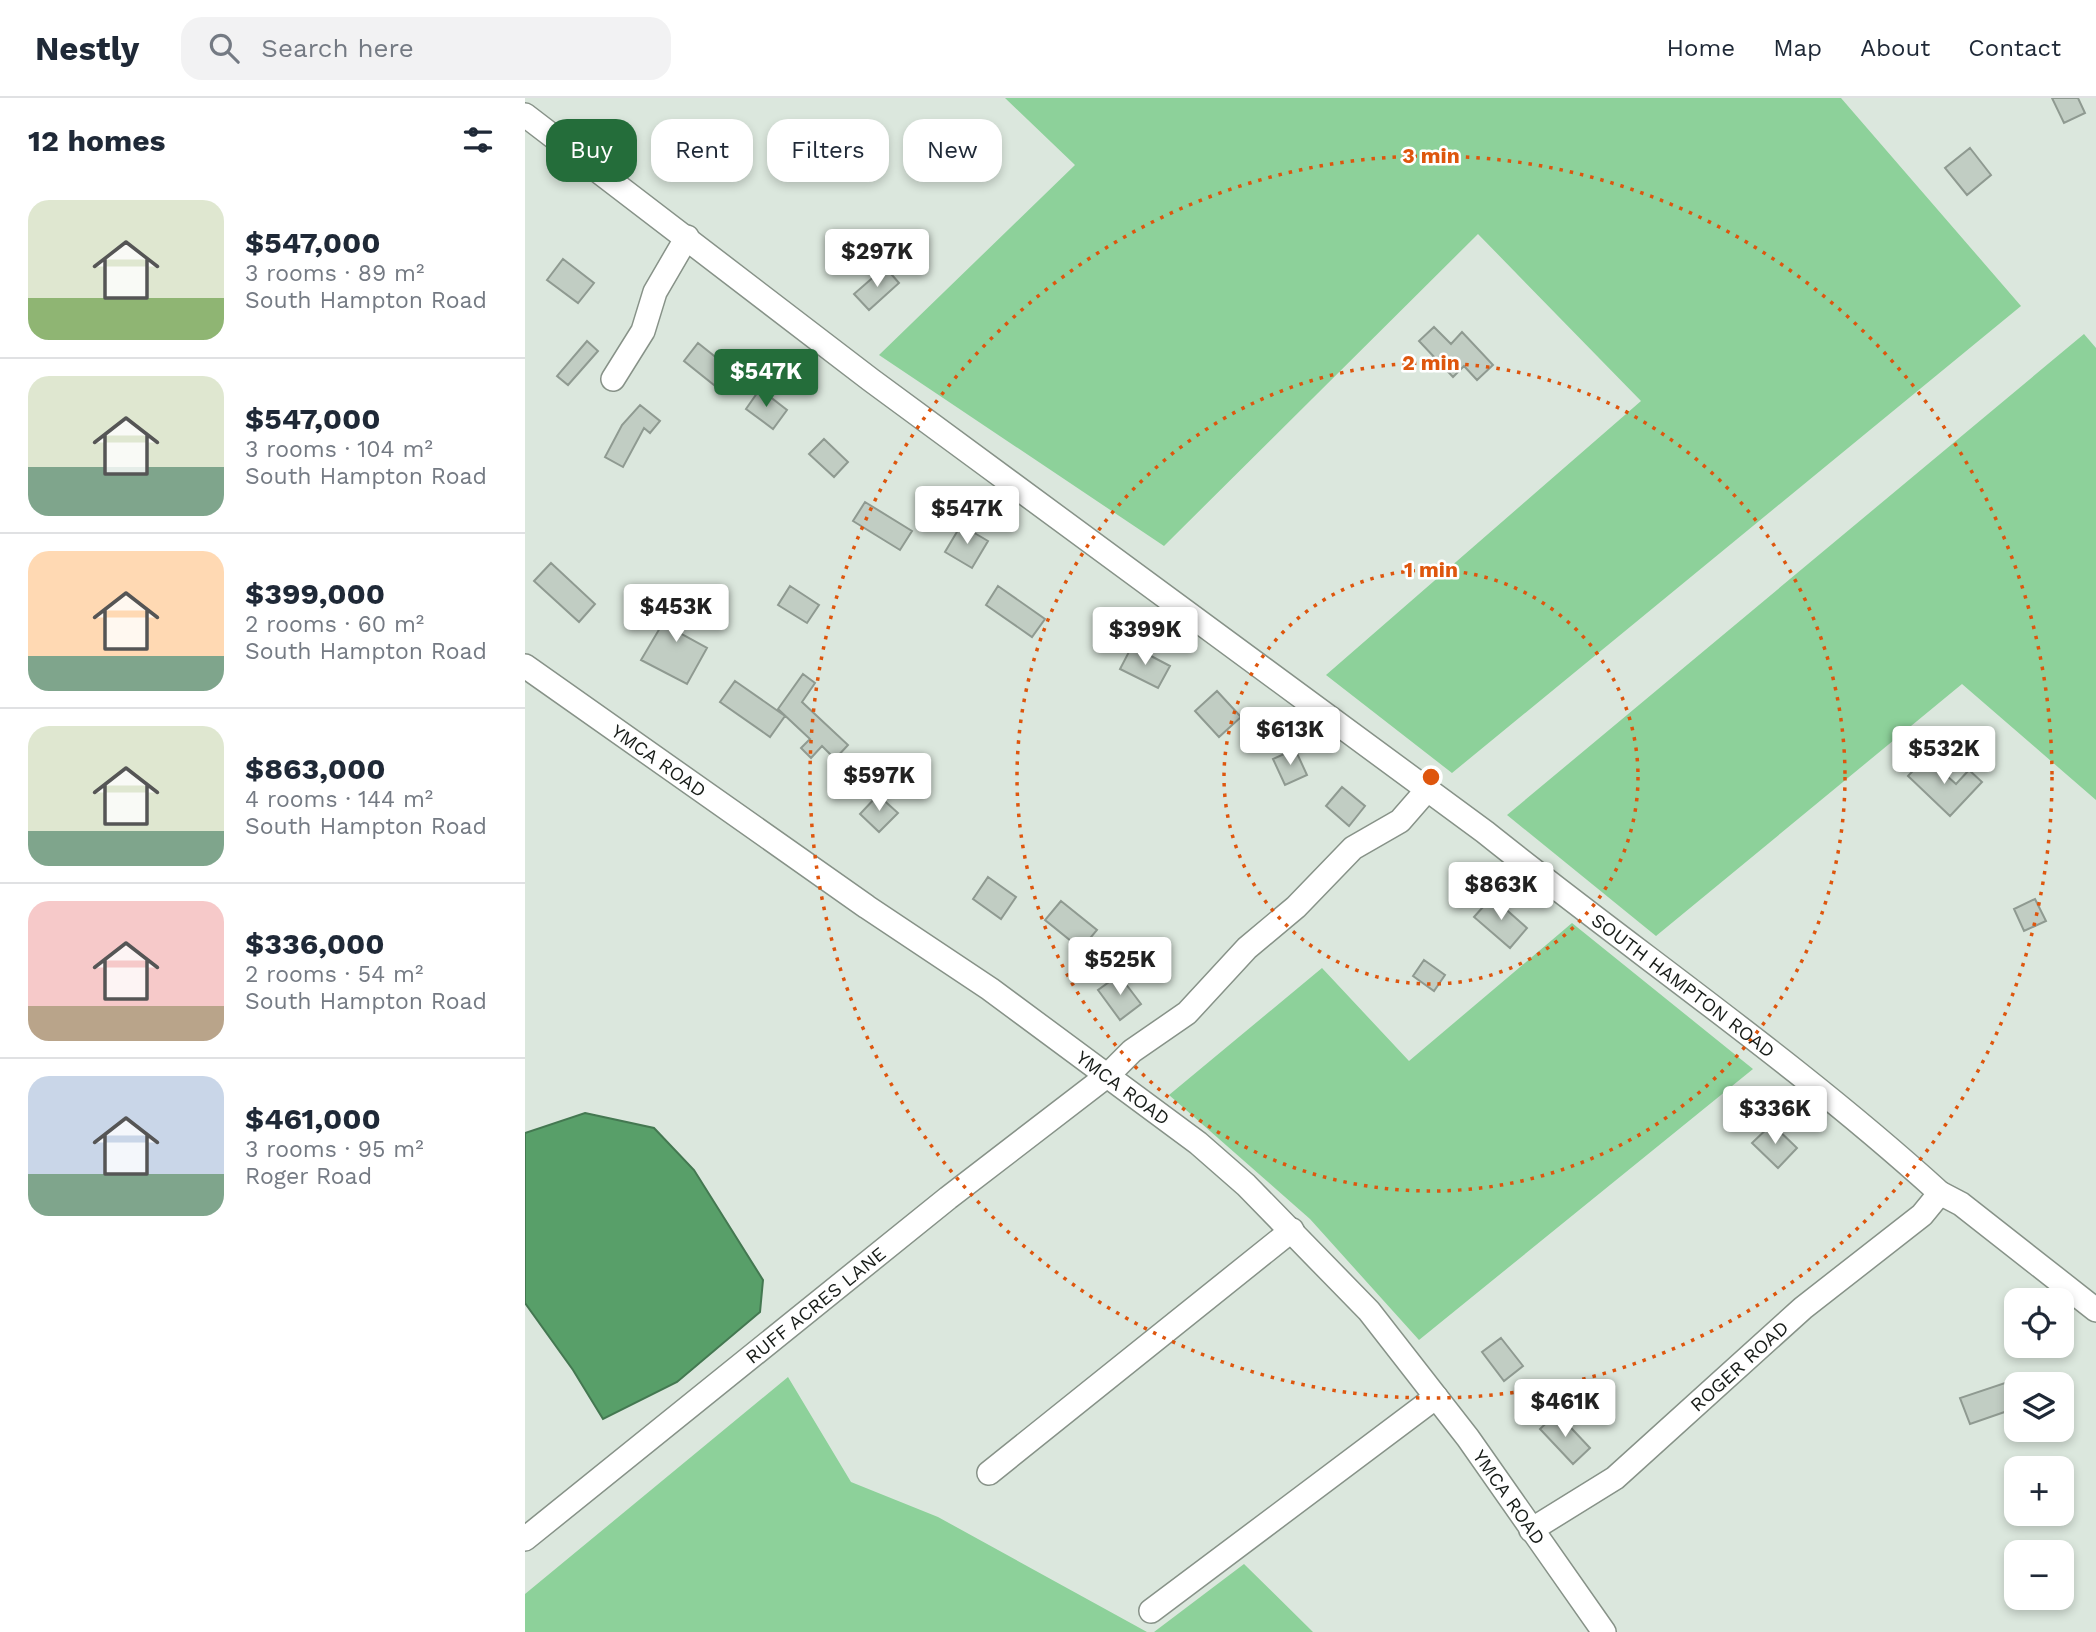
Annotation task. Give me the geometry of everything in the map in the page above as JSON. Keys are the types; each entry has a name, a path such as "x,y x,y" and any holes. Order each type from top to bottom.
{"street":[{"name":"SOUTH HAMPTON ROAD","path":"525,115 871,380 1427,790 1727,1016 1940,1193 1961,1204 2096,1310"},
{"path":"613,379 643,331 655,292 687,237"},
{"name":"YMCA ROAD","path":"525,666 990,989 1198,1143 1292,1230 1369,1311 1436,1397 1604,1632"},
{"name":"RUFF ACRES LANE","path":"525,1539 948,1198 1108,1075 1132,1051 1187,1013 1247,948 1296,907 1353,848 1400,821 1427,790"},
{"name":"ROGER ROAD","path":"1531,1530 1615,1478 1803,1308 1922,1215 1940,1193"},
{"path":"989,1473 1292,1230"},
{"path":"1151,1611 1436,1397"}],"shaded area":[{"path":"1005,98 1841,98 2021,306 1452,773 1326,675 1641,401 1478,234 1164,546 879,355 1075,165"},
{"path":"2084,334 2096,348 2096,800 1962,684 1656,936 1507,815"},
{"path":"1572,923 1753,1069 1419,1340 1310,1219 1169,1095 1322,968 1409,1061"},
{"path":"585,1113 654,1128 694,1170 763,1280 760,1312 677,1382 603,1419 573,1370 525,1303 525,1133"},
{"path":"788,1377 851,1482 938,1517 1147,1632 525,1632 525,1594"},
{"path":"1244,1564 1313,1632 1154,1632"}],"building":[{"path":"2052,98 2078,98 2085,113 2064,123"},
{"path":"1970,148 1991,175 1967,195 1945,168"},
{"path":"563,259 594,283 578,303 547,280"},
{"path":"885,267 899,283 869,310 854,294"},
{"path":"1434,327 1451,344 1462,332 1493,365 1477,380 1464,366 1453,377 1419,341"},
{"path":"587,341 598,351 568,385 557,376"},
{"path":"698,343 733,371 719,389 684,361"},
{"path":"760,389 787,410 773,429 746,409"},
{"path":"640,405 660,421 650,433 644,428 623,467 605,457 622,425"},
{"path":"824,439 848,462 834,477 809,454"},
{"path":"865,502 912,531 900,550 853,521"},
{"path":"961,525 988,541 972,568 945,552"},
{"path":"551,563 595,604 579,622 534,581"},
{"path":"790,586 819,605 807,623 778,605"},
{"path":"998,586 1045,619 1032,637 986,605"},
{"path":"680,594 697,604 680,633 707,648 687,684 641,660"},
{"path":"1132,646 1170,666 1158,688 1120,669"},
{"path":"803,674 815,683 802,702 848,745 835,759 822,746 811,758 801,748 810,739 778,709"},
{"path":"735,681 785,716 770,737 720,702"},
{"path":"1217,691 1241,717 1219,737 1195,711"},
{"path":"1295,749 1307,775 1285,785 1273,759"},
{"path":"1926,757 1956,784 1969,770 1982,782 1950,816 1908,776"},
{"path":"1342,787 1365,806 1349,826 1326,806"},
{"path":"878,795 898,813 879,832 860,814"},
{"path":"988,877 1016,897 1001,919 973,899"},
{"path":"1492,897 1527,928 1510,948 1474,917"},
{"path":"2035,899 2046,921 2024,931 2014,909"},
{"path":"1061,901 1097,930 1081,949 1045,920"},
{"path":"1424,960 1445,975 1434,991 1413,976"},
{"path":"1119,975 1141,1004 1120,1020 1098,990"},
{"path":"1772,1124 1797,1148 1778,1168 1752,1143"},
{"path":"1501,1338 1523,1366 1504,1381 1482,1352"},
{"path":"2004,1383 2004,1412 1970,1424 1960,1398"},
{"path":"1557,1413 1590,1448 1573,1464 1540,1429"}]}
